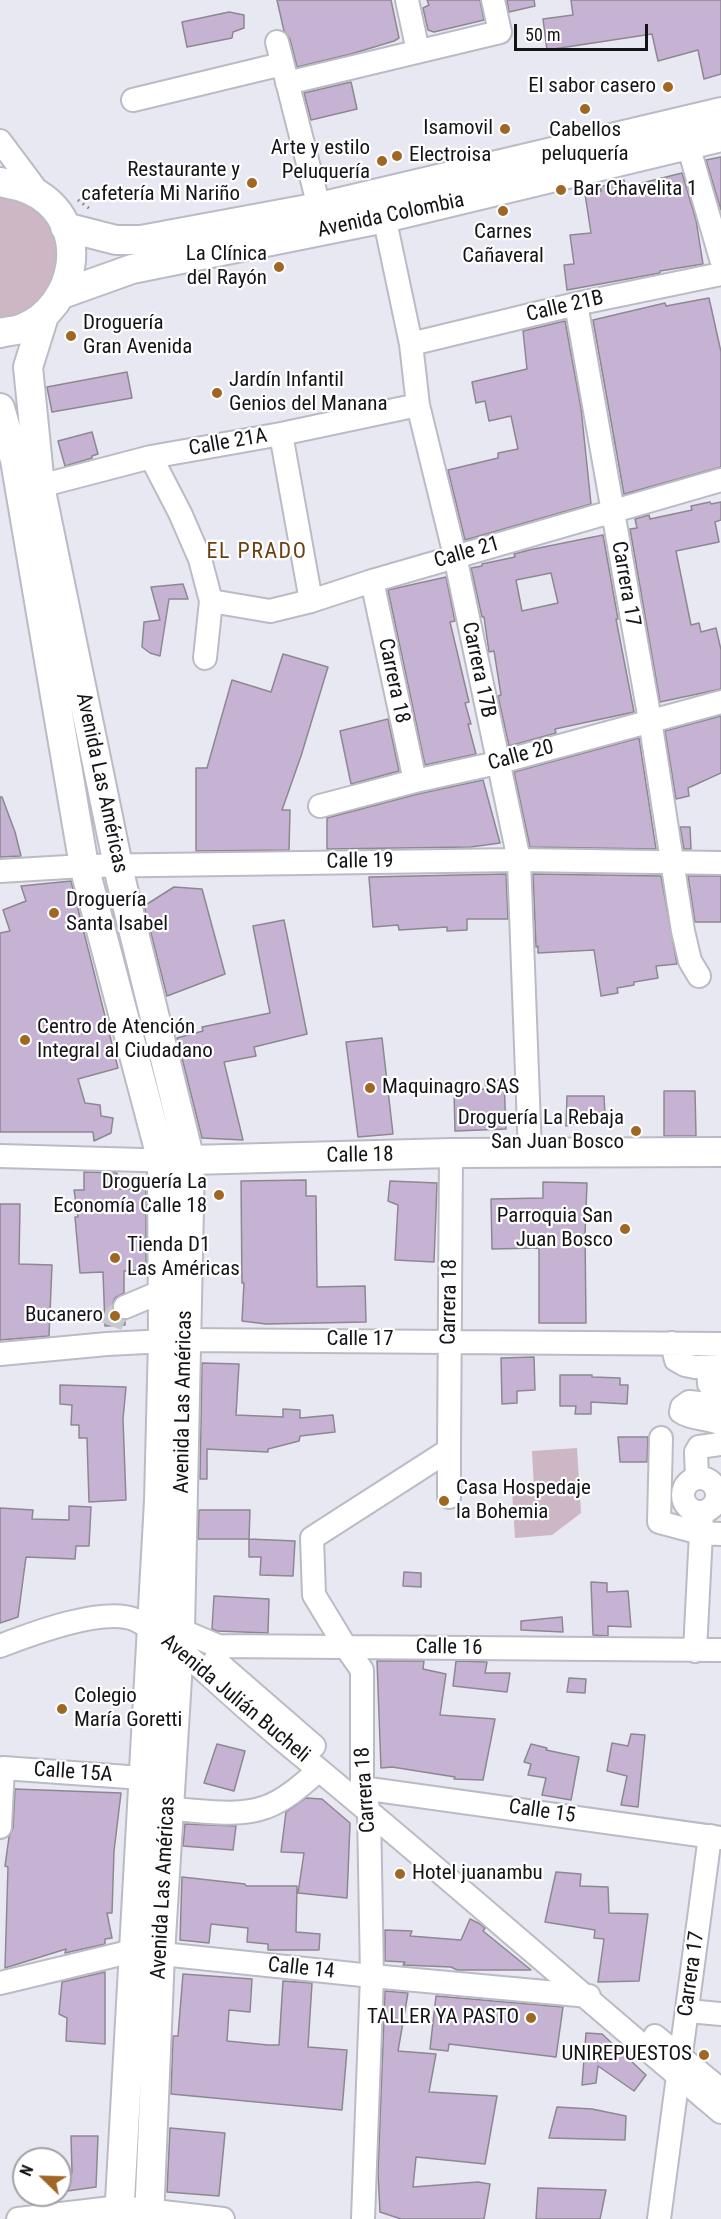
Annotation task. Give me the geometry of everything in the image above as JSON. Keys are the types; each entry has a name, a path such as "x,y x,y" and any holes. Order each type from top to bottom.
{"main road":[{"name":"Avenida Colombia","path":"685,134 721,112"},
{"name":"Avenida Colombia","path":"62,294 132,269 385,205 685,134 721,137"},
{"path":"0,182 21,186 41,196 55,210 65,227 70,244 71,261 69,278 62,294 44,316 22,328 0,333"},
{"name":"Avenida Colombia","path":"65,227 116,240 141,240 319,207 385,205"},
{"name":"Avenida Las Américas","path":"44,316 28,367 40,486 118,866 190,1160 146,1621 142,1778 149,2214"},
{"name":"Avenida Las Américas","path":"0,408 7,461 84,866 162,1161 162,1291 174,1340 179,1639 169,1809 146,1953 119,2213"},
{"name":"Calle 18","path":"190,1160 452,1154 721,1152"}],"street":[{"path":"407,0 418,51"},
{"path":"134,100 418,51 500,32 493,0"},
{"path":"277,42 319,207"},
{"path":"685,134 721,259"},
{"path":"0,141 41,196"},
{"name":"Carrera 17B","path":"385,205 411,344 418,405 455,556 519,860 530,1153"},
{"name":"Calle 21B","path":"411,344 576,304 721,274"},
{"name":"Carrera 17","path":"576,304 650,720 682,931 690,962 699,976"},
{"name":"Calle 21A","path":"40,486 151,457 281,434 418,405"},
{"path":"281,434 312,601"},
{"path":"151,457 180,513 200,559 211,601 205,658"},
{"name":"Calle 21","path":"211,601 270,611 312,601 455,556 721,480"},
{"name":"Carrera 18","path":"372,581 415,781"},
{"name":"Calle 20","path":"320,806 415,781 497,763 721,702"},
{"name":"Calle 19","path":"0,872 84,866 519,860 721,863"},
{"name":"Carrera 18","path":"449,1497 452,1154"},
{"name":"Calle 18","path":"0,1156 190,1160"},
{"path":"125,1307 162,1291"},
{"name":"Calle 17","path":"0,1354 109,1335 174,1340 449,1340 721,1344"},
{"path":"672,1343 676,1360 685,1365 715,1366 709,1384 721,1387"},
{"path":"721,1405 689,1402 682,1407 681,1412 688,1417 704,1418 721,1424"},
{"path":"661,1438 659,1522 708,1526"},
{"path":"696,1651 708,1526 717,1492 710,1481 697,1478 696,1452 699,1447 721,1444"},
{"name":"Carrera 18","path":"363,2219 372,1976 369,1811 362,1788 362,1670 314,1596 312,1538 449,1450"},
{"path":"0,1646 32,1634 104,1616 146,1621"},
{"name":"Avenida Julián Bucheli","path":"146,1621 179,1639 362,1788 596,1996"},
{"name":"Avenida Julián Bucheli","path":"179,1639 261,1722 679,2066 721,2112"},
{"name":"Calle 16","path":"179,1639 218,1646 721,1650"},
{"name":"Calle 15A","path":"0,1827 3,1768 142,1778"},
{"path":"169,1809 240,1812 267,1807 296,1790 319,1770"},
{"name":"Calle 15","path":"362,1788 716,1837"},
{"name":"Carrera 17","path":"659,2219 679,2066 716,1837"},
{"name":"Calle 14","path":"0,1983 146,1953 596,1996"},
{"path":"688,2011 721,2014"},
{"name":"Avenida Julián Bucheli","path":"679,2066 721,2090"},
{"path":"18,2219 119,2213 223,2219"}],"path":[{"path":"72,196 98,214"}],"shaded area":[{"path":"0,184 57,216 64,285 0,329"},
{"path":"577,1448 581,1513 552,1535 515,1538 512,1490 534,1488 532,1451"}],"building":[{"path":"277,0 391,0 399,38 351,54 297,67 290,39 284,31"},
{"path":"427,0 480,0 484,20 434,32 428,30 423,8 429,5"},
{"path":"507,0 534,0 535,6 509,12"},
{"path":"571,0 721,0 721,74 704,79 698,50 658,61 652,34 547,50 543,19 573,15"},
{"path":"229,12 244,15 244,28 233,32 232,38 187,47 182,22"},
{"path":"351,82 357,109 311,120 304,93"},
{"path":"721,157 721,210 706,160"},
{"path":"682,173 696,220 703,264 567,290 564,265 574,264 570,235 591,233 585,194 601,191 600,187 624,180 626,187"},
{"path":"709,298 721,352 721,467 624,494 593,320 665,303 666,306"},
{"path":"565,321 581,408 591,504 465,540 448,470 498,458 498,453 518,449 511,416 489,421 485,401 476,403 472,382 527,369 523,331"},
{"path":"127,372 132,398 52,412 47,387"},
{"path":"92,432 98,454 65,466 58,441"},
{"path":"710,502 711,504 721,502 721,520 715,522 719,542 676,551 691,625 699,623 701,632 716,628 721,650 721,689 660,702 630,529 637,528 635,519 649,515 650,519 692,510 691,506"},
{"path":"603,535 634,712 555,729 556,733 509,746 498,696 501,695 494,651 489,652 484,617 482,617 471,568 515,557 514,554","holes":["551,573 558,603 522,611 516,580"]},
{"path":"446,577 455,621 450,622 469,702 465,703 476,754 425,765 388,590"},
{"path":"183,584 188,599 169,599 160,656 150,653 142,647 144,622 160,620 151,587"},
{"path":"283,654 328,667 282,810 290,810 289,850 196,851 196,768 207,768 232,680 271,692"},
{"path":"721,716 721,773 688,788 689,796 676,799 665,731"},
{"path":"388,719 399,771 351,784 340,731"},
{"path":"639,738 656,849 530,847 514,772"},
{"path":"483,780 500,843 471,847 327,849 327,818"},
{"path":"0,797 2,797 15,832 21,856 0,857"},
{"path":"680,827 690,827 691,849 684,849"},
{"path":"506,874 508,919 467,919 467,930 447,931 447,927 399,930 398,925 373,927 369,877"},
{"path":"533,874 661,876 677,964 656,966 658,978 634,982 634,985 617,988 618,993 601,996 594,950 538,953"},
{"path":"688,876 721,876 721,922 695,922"},
{"path":"71,881 118,1068 78,1079 85,1103 100,1105 101,1116 113,1118 111,1133 94,1141 93,1132 0,1132 0,933 10,931 3,910 26,901 21,886"},
{"path":"174,887 202,889 225,974 167,996 144,906"},
{"path":"284,920 307,1034 254,1047 256,1056 224,1062 243,1140 202,1138 177,1038 203,1031 202,1027 270,1013 253,926"},
{"name":"Maquinagro SAS","path":"382,1038 393,1134 358,1137 346,1042"},
{"path":"504,1080 506,1129 455,1131 454,1090 486,1089 485,1081"},
{"path":"664,1091 695,1091 696,1136 664,1136"},
{"path":"567,1096 604,1096 605,1116 566,1126"},
{"path":"84,1172 117,1173 117,1189 146,1189 146,1270 124,1271 124,1293 115,1298 112,1305 113,1313 117,1318 125,1320 125,1325 105,1326 103,1272 80,1273 75,1217 78,1217 74,1190 84,1190"},
{"path":"306,1180 306,1196 316,1196 317,1287 365,1286 366,1322 266,1324 242,1321 244,1283 242,1283 241,1181"},
{"path":"390,1181 437,1183 434,1262 395,1260 398,1205 388,1201"},
{"path":"543,1182 587,1183 586,1323 539,1323 539,1248 492,1249 491,1199 543,1198"},
{"path":"0,1204 20,1204 19,1264 52,1265 49,1336 0,1340"},
{"path":"534,1357 535,1390 517,1391 517,1403 502,1404 501,1358"},
{"path":"202,1363 239,1364 236,1415 283,1417 283,1409 300,1410 300,1418 333,1415 335,1432 300,1436 299,1441 268,1449 268,1452 207,1449 207,1479 200,1479"},
{"path":"560,1375 620,1378 620,1385 628,1385 627,1404 591,1402 591,1414 575,1414 576,1406 560,1406"},
{"path":"60,1385 126,1387 123,1419 126,1500 89,1502 87,1438 79,1438 79,1425 71,1425 72,1405 60,1404"},
{"path":"618,1437 648,1437 647,1462 620,1462"},
{"path":"69,1506 91,1507 89,1546 76,1546 75,1559 26,1557 18,1617 0,1623 0,1508 33,1510 32,1519 69,1520"},
{"path":"199,1510 250,1510 249,1539 198,1539"},
{"path":"249,1539 295,1541 293,1576 260,1575 261,1557 249,1557"},
{"path":"404,1572 421,1573 421,1587 403,1586"},
{"path":"591,1582 607,1583 607,1592 628,1591 631,1627 608,1626 608,1636 593,1635"},
{"path":"214,1596 269,1599 268,1633 212,1629"},
{"path":"562,1617 563,1632 521,1630 521,1621"},
{"path":"377,1661 424,1661 423,1669 446,1674 440,1715 495,1719 483,1780 454,1779 455,1777 392,1767 381,1768"},
{"path":"456,1661 487,1662 485,1673 510,1673 507,1692 453,1686"},
{"path":"569,1678 586,1679 585,1693 567,1692"},
{"path":"631,1734 645,1735 638,1807 621,1805 627,1776 607,1771 612,1743 628,1746"},
{"path":"217,1744 245,1751 234,1791 204,1783"},
{"path":"531,1744 547,1748 546,1750 579,1757 571,1800 542,1795 546,1778 528,1775 531,1764 524,1762"},
{"path":"15,1789 121,1793 114,1851 112,1913 107,1913 112,1938 105,1939 105,1944 65,1953 66,1949 5,1968 8,1867 5,1866 9,1837 13,1828"},
{"path":"306,1798 322,1799 350,1823 347,1898 298,1893 304,1853 281,1852 286,1812"},
{"path":"185,1824 236,1826 233,1850 183,1846"},
{"path":"556,1872 581,1874 580,1886 608,1887 609,1913 648,1914 639,1981 598,1982 604,1939 594,1938 595,1930 545,1922"},
{"path":"182,1877 245,1884 246,1886 297,1886 296,1932 320,1934 319,1950 268,1950 268,1944 247,1942 248,1928 211,1924 209,1943 180,1940"},
{"path":"470,1919 485,1928 483,1931 531,1970 457,1970 451,1967 403,1965 405,1962 385,1961 385,1930 412,1931 410,1936 461,1940"},
{"path":"105,1972 105,2044 66,2041 67,2018 59,2014 62,1982"},
{"path":"183,1974 252,1979 250,2012 229,2010 227,2041 268,2045 279,2045 283,1981 312,1983 308,2047 347,2050 342,2110 171,2094 173,2036 178,2036"},
{"path":"385,1991 408,1993 398,2051 436,2054 429,2092 497,2096 485,2164 416,2157 413,2187 478,2182 490,2184 484,2219 401,2219 380,2212 378,2173"},
{"path":"436,1996 563,2007 556,2057 449,2044 448,2051 430,2049"},
{"path":"586,2033 602,2034 646,2075 634,2091 598,2066 596,2083 582,2085"},
{"path":"557,2107 592,2109 626,2116 625,2140 549,2138"},
{"path":"170,2128 225,2133 219,2196 167,2192"},
{"path":"71,2136 98,2136 96,2187 72,2190"},
{"path":"538,2188 606,2190 600,2219 536,2219"}],"tunnel":[{"path":"111,1326 115,1316 125,1307"}],"place":[{"name":"El sabor casero","path":"668,87"},
{"name":"Cabellos peluquería","path":"585,109"},
{"name":"Isamovil","path":"505,129"},
{"name":"Electroisa","path":"397,156"},
{"name":"Arte y estilo Peluquería","path":"382,161"},
{"name":"Restaurante y cafetería Mi Nariño","path":"252,183"},
{"name":"Bar Chavelita 1","path":"561,190"},
{"name":"Carnes Cañaveral","path":"503,211"},
{"name":"La Clínica del Rayón","path":"279,267"},
{"name":"Droguería Gran Avenida","path":"71,336"},
{"name":"Jardín Infantil Genios del Manana","path":"217,393"},
{"name":"Droguería Santa Isabel","path":"54,913"},
{"name":"Centro de Atención Integral al Ciudadano","path":"25,1040"},
{"name":"Maquinagro SAS","path":"370,1088"},
{"name":"Droguería La Rebaja San Juan Bosco","path":"636,1131"},
{"name":"Droguería La Economía Calle 18","path":"219,1195"},
{"name":"Parroquia San Juan Bosco","path":"625,1229"},
{"name":"Tienda D1 Las Américas","path":"115,1258"},
{"name":"Bucanero","path":"115,1316"},
{"name":"Casa Hospedaje la Bohemia","path":"444,1501"},
{"name":"Colegio María Goretti","path":"62,1709"},
{"name":"Hotel juanambu","path":"400,1874"},
{"name":"TALLER YA PASTO","path":"531,2018"},
{"name":"UNIREPUESTOS","path":"704,2055"}],"district":[{"name":"EL PRADO","path":"257,552"}]}
